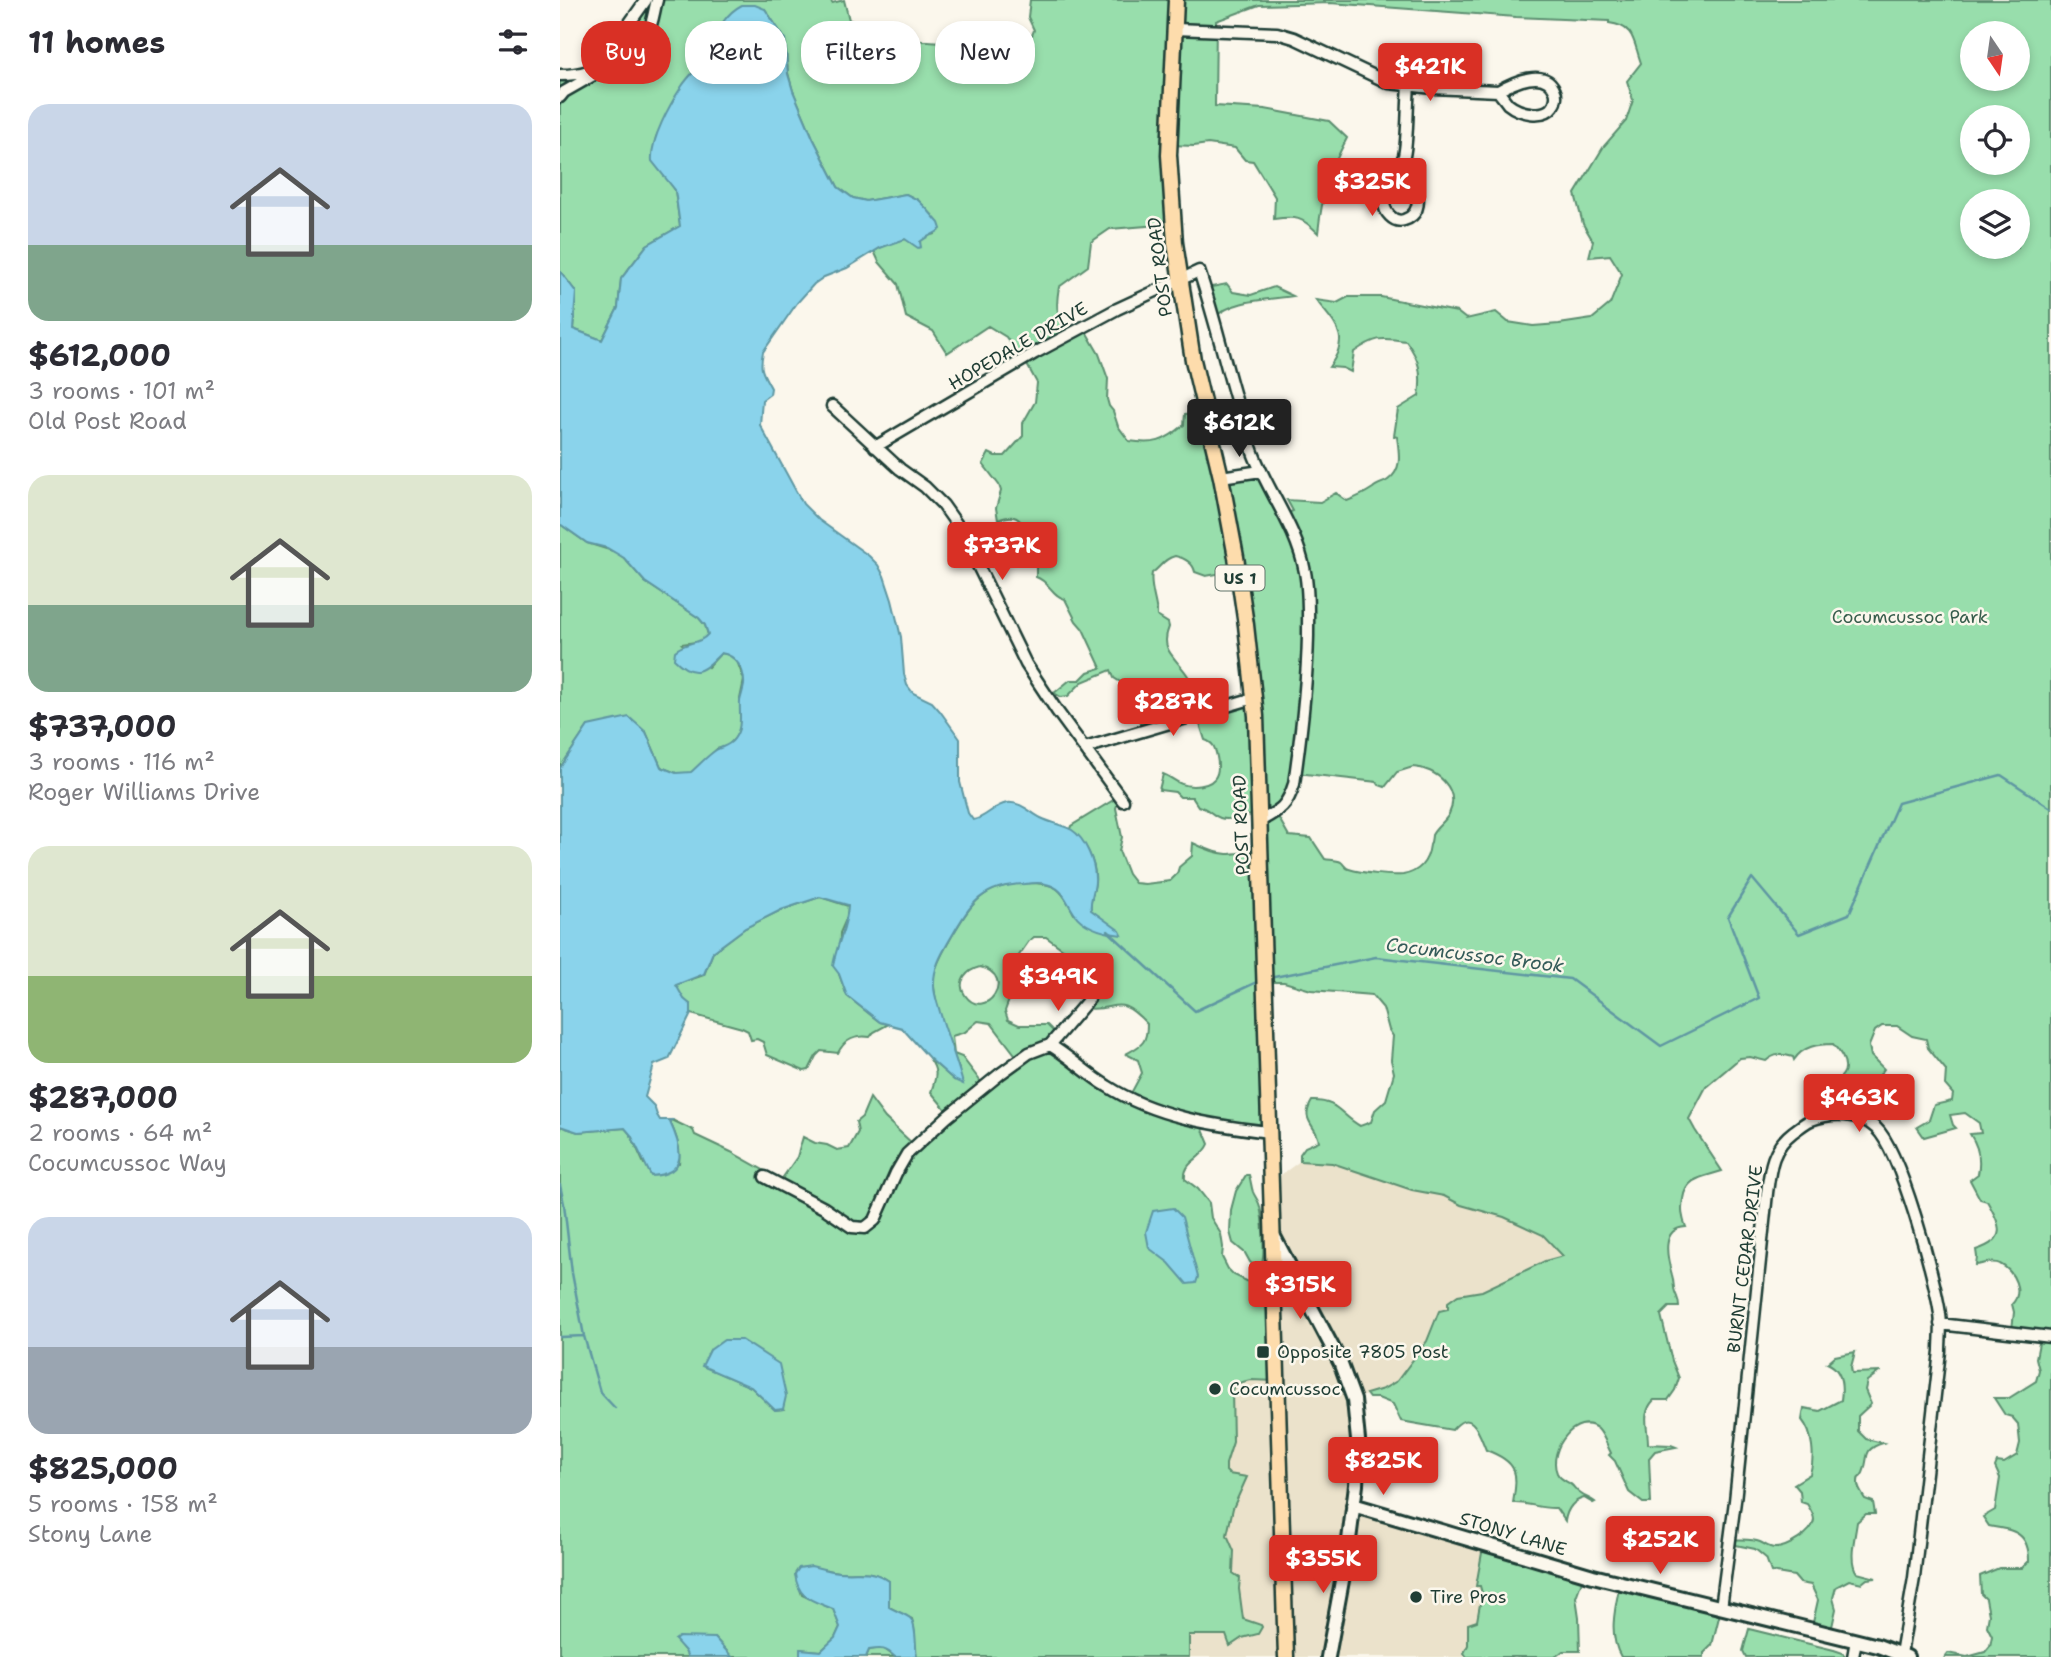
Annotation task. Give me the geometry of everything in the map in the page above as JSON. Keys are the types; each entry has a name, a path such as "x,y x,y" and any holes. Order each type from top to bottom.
{"main road":[{"name":"POST ROAD","path":"1176,0 1169,155 1179,279 1193,360 1237,557 1254,698 1286,1657"}],"street":[{"path":"632,21 646,0"},
{"path":"651,21 657,0"},
{"path":"1175,30 1277,33 1388,83 1409,86 1498,92 1519,81 1541,78 1555,89 1556,99 1553,107 1534,114 1508,104 1498,92"},
{"path":"560,75 581,72"},
{"path":"560,97 581,82"},
{"path":"1403,158 1415,181 1417,208 1405,220 1398,221 1385,211 1385,200 1392,176 1403,158 1409,86"},
{"path":"1179,279 1199,271 1231,388 1261,471 1299,548 1305,572 1308,604 1307,686 1294,784 1283,808 1260,821"},
{"name":"HOPEDALE DRIVE","path":"875,447 1035,353 1179,279"},
{"path":"832,406 900,470 925,487 951,515 1027,664 1057,711 1123,801"},
{"path":"1221,477 1261,471"},
{"path":"1085,748 1254,698"},
{"path":"765,1177 824,1208 852,1227 865,1228 875,1220 895,1173 907,1154 1000,1074 1028,1053 1050,1045 1089,999"},
{"path":"1050,1045 1108,1087 1147,1107 1184,1118 1268,1132"},
{"name":"BURNT CEDAR DRIVE","path":"1721,1608 1770,1167 1777,1148 1804,1124 1823,1117 1850,1115 1867,1122 1882,1134 1888,1143 1925,1249 1938,1301 1940,1351 1904,1656"},
{"path":"1272,1232 1340,1362 1354,1399 1358,1440 1349,1548 1328,1657"},
{"path":"1940,1324 2051,1337"},
{"name":"STONY LANE","path":"1353,1505 1593,1576 1856,1640 1904,1656"},
{"path":"1853,1657 1856,1640"}],"shaded area":[{"path":"1300,1161 1332,1163 1504,1217 1543,1235 1563,1256 1545,1261 1482,1291 1458,1295 1448,1302 1448,1309 1434,1320 1427,1341 1397,1381 1355,1399 1354,1506 1483,1547 1476,1586 1480,1586 1482,1593 1477,1621 1468,1624 1468,1645 1464,1653 1467,1657 1189,1657 1189,1635 1227,1635 1230,1645 1242,1638 1258,1634 1261,1624 1243,1620 1240,1579 1233,1573 1234,1551 1227,1535 1233,1508 1246,1478 1226,1471 1233,1442 1232,1390 1235,1384 1250,1380 1276,1381 1274,1180"}],"green space":[{"name":"Cocumcussoc Park","path":"646,0 831,0 832,3 844,0 849,20 853,21 801,21 801,84 921,84 921,41 928,41 935,42 935,84 1035,84 1035,21 1030,21 1028,17 1030,0 2051,0 2051,1657 1967,1657 1985,1652 1990,1646 1992,1636 1987,1626 1989,1615 1986,1599 1981,1594 1980,1576 1999,1568 2022,1568 2029,1561 2023,1538 2013,1531 1989,1526 1983,1517 1995,1510 2000,1478 1995,1467 1997,1462 2004,1463 2017,1455 2020,1443 2018,1424 2012,1417 2005,1415 1994,1398 2009,1398 2036,1381 2039,1370 2036,1358 2040,1338 2012,1330 2012,1304 2016,1299 2017,1288 2016,1282 2005,1267 1991,1262 1976,1265 1976,1250 1993,1242 1999,1231 1987,1201 1980,1199 1970,1180 1978,1174 1979,1158 1970,1134 1981,1133 1979,1123 1965,1113 1950,1115 1956,1128 1924,1137 1917,1127 1929,1120 1934,1105 1952,1101 1953,1094 1945,1085 1946,1070 1928,1048 1926,1039 1912,1036 1897,1026 1882,1026 1875,1031 1869,1046 1871,1056 1884,1069 1876,1083 1878,1099 1865,1120 1848,1115 1810,1120 1805,1095 1834,1082 1844,1071 1842,1055 1833,1044 1811,1047 1794,1060 1793,1057 1782,1055 1776,1055 1766,1061 1750,1057 1740,1058 1706,1087 1689,1119 1722,1171 1697,1179 1688,1186 1682,1207 1686,1227 1678,1229 1669,1238 1668,1260 1679,1307 1669,1307 1661,1315 1679,1378 1668,1400 1654,1400 1646,1415 1648,1444 1676,1447 1655,1451 1649,1458 1651,1503 1643,1503 1629,1492 1598,1429 1581,1425 1573,1429 1560,1444 1556,1454 1557,1473 1579,1493 1595,1502 1584,1498 1576,1501 1569,1509 1565,1521 1556,1508 1513,1503 1513,1469 1497,1454 1486,1450 1470,1421 1459,1423 1452,1430 1401,1421 1393,1404 1378,1398 1369,1398 1366,1394 1397,1381 1427,1341 1439,1311 1448,1309 1448,1302 1458,1295 1482,1291 1545,1261 1563,1256 1543,1235 1504,1217 1332,1163 1300,1161 1300,1154 1305,1147 1319,1141 1307,1113 1312,1101 1328,1103 1360,1126 1371,1122 1375,1110 1386,1100 1394,1073 1391,1060 1393,1036 1383,1008 1372,995 1311,990 1284,982 1266,982 1269,1128 1201,1125 1209,1144 1185,1173 1185,1179 1198,1189 1209,1203 1211,1218 1221,1234 1222,1257 1228,1269 1234,1275 1259,1287 1274,1286 1277,1381 1250,1380 1235,1384 1232,1390 1233,1442 1226,1464 1229,1474 1247,1477 1233,1508 1227,1535 1234,1551 1233,1573 1240,1578 1243,1619 1261,1625 1258,1634 1242,1638 1230,1646 1226,1635 1189,1635 1189,1657 917,1657 912,1619 889,1607 889,1581 871,1573 799,1568 795,1574 802,1595 833,1609 840,1627 835,1638 821,1651 800,1649 800,1657 732,1657 715,1638 676,1640 688,1657 560,1657 560,1126 578,1132 625,1128 644,1164 679,1163 678,1142 670,1122 672,1120 781,1180 797,1157 803,1137 837,1150 849,1148 858,1132 856,1122 862,1117 870,1098 885,1118 914,1145 947,1111 931,1092 936,1075 929,1058 954,1080 959,1069 938,1009 934,985 935,970 959,924 980,897 1011,884 1044,884 1061,892 1074,914 1104,921 1091,910 1095,883 1092,861 1081,840 1070,829 1071,826 1120,796 1116,808 1122,837 1119,851 1128,874 1135,883 1145,884 1170,881 1177,874 1179,867 1192,856 1193,843 1227,854 1257,851 1257,815 1220,818 1198,806 1192,797 1180,797 1175,792 1159,790 1163,774 1188,786 1206,784 1217,775 1216,751 1212,744 1205,740 1196,712 1143,728 1138,719 1136,702 1125,685 1114,678 1111,670 1082,682 1068,696 1061,697 1054,693 1070,680 1080,680 1088,672 1101,668 1065,599 1036,577 1036,561 1027,548 1028,532 1025,527 1013,517 998,520 996,508 1001,491 983,464 989,453 1005,456 1023,436 1023,423 1035,402 1037,383 1025,361 1022,362 1006,337 988,326 947,353 933,331 906,317 898,284 879,262 874,251 891,242 906,239 920,247 920,242 926,236 935,234 933,216 918,200 906,194 866,201 853,198 838,187 793,91 787,62 787,21 773,21 765,9 733,21 685,21 685,84 675,98 656,137 652,156 675,190 680,226 647,245 621,279 618,308 602,340 573,329 576,292 560,271 560,75 581,70 581,84 671,84 671,21 631,21","holes":["1330,3 1609,21 1624,27 1632,36 1641,63 1627,81 1633,100 1626,121 1604,146 1575,194 1583,224 1593,241 1589,257 1610,255 1622,274 1610,304 1592,319 1533,326 1508,322 1496,312 1466,319 1457,312 1381,297 1348,297 1337,303 1316,300 1335,324 1340,339 1336,356 1329,367 1343,368 1351,372 1354,352 1367,343 1379,339 1406,341 1417,361 1420,374 1419,396 1398,409 1394,436 1397,437 1399,455 1393,476 1347,501 1336,493 1320,502 1287,500 1293,511 1285,514 1262,472 1222,476 1205,412 1185,414 1184,425 1164,439 1145,443 1129,441 1118,426 1109,406 1108,379 1099,354 1084,328 1068,335 1058,311 1059,287 1088,266 1091,242 1110,229 1171,224 1171,145 1208,144 1235,148 1245,160 1253,161 1275,197 1274,219 1298,219 1318,233 1327,184 1347,138 1329,121 1265,109 1215,106 1216,21 1259,5","1171,557 1182,558 1190,563 1195,572 1206,576 1239,570 1253,694 1199,708 1190,680 1167,648 1168,623 1157,616 1152,573","1413,767 1430,771 1444,782 1452,796 1449,814 1432,835 1425,861 1414,871 1403,875 1354,870 1339,861 1325,859 1311,838 1289,836 1277,815 1297,773 1377,782 1385,787 1397,772","1034,937 1046,937 1081,962 1083,974 1078,984 1084,1008 1122,1006 1129,1008 1147,1024 1142,1043 1126,1054 1138,1060 1142,1073 1129,1097 1052,1045 1058,1036 1047,1025 1019,1025 1008,1020 1005,1011 1010,997 1007,987 1013,977 1013,964","980,967 991,972 997,979 994,995 981,1004 973,1002 965,995 962,986 964,977","978,1021 991,1023 1017,1057 984,1083 962,1057 954,1054 952,1036 965,1032","710,1350 783,1409 775,1410 751,1387 703,1366"]},
{"path":"1227,284 1233,292 1251,295 1274,287 1293,296 1240,304 1214,318 1206,288"},
{"path":"560,524 587,543 616,552 645,582 699,618 708,635 703,641 682,644 708,667 721,653 730,655 737,661 744,680 740,699 740,729 728,746 717,749 691,773 676,773 661,767 646,732 588,726 560,768"},
{"path":"820,897 848,906 847,917 840,933 839,974 847,996 880,1022 889,1024 870,1037 851,1039 838,1053 821,1051 809,1070 804,1071 767,1055 763,1042 751,1040 748,1031 691,1014 691,1005 684,1000 675,985 704,975 713,952 745,928 781,910"},
{"path":"1246,1175 1249,1175 1262,1219 1263,1258 1262,1263 1256,1267 1233,1243 1230,1232 1231,1210 1236,1191"},
{"path":"1855,1352 1852,1373 1879,1372 1867,1381 1865,1390 1871,1404 1858,1416 1858,1431 1866,1439 1883,1443 1869,1451 1863,1473 1858,1479 1859,1490 1865,1499 1873,1502 1875,1514 1866,1514 1857,1522 1853,1555 1857,1573 1876,1578 1862,1583 1849,1580 1836,1587 1833,1598 1836,1609 1831,1631 1812,1627 1818,1600 1811,1585 1800,1583 1794,1576 1771,1572 1766,1558 1755,1549 1731,1544 1732,1539 1750,1540 1770,1547 1780,1547 1799,1539 1813,1525 1813,1514 1807,1504 1801,1502 1800,1491 1794,1484 1810,1474 1812,1468 1811,1439 1802,1420 1804,1408 1820,1411 1841,1400 1839,1374 1827,1363 1835,1356"},
{"path":"1483,1547 1584,1575 1576,1597 1580,1651 1563,1651 1555,1657 1467,1657 1464,1653 1468,1645 1468,1624 1477,1621 1482,1593 1480,1586 1476,1586"},
{"path":"1620,1584 1721,1609 1712,1645 1704,1653 1704,1657 1621,1657 1614,1631"},
{"path":"1749,1629 1834,1650 1843,1653 1845,1657 1746,1657 1743,1651"},
{"path":"883,1648 895,1657 866,1657 869,1650"},
{"path":"1948,1653 1967,1657 1945,1657"}],"water":[{"path":"742,5 755,5 765,9 773,21 724,21"},
{"path":"787,62 793,91 838,187 853,198 866,201 906,194 918,200 939,223 941,229 920,242 921,247 918,248 905,239 880,248 847,268 824,277 797,303 763,352 762,371 771,388 770,394 762,400 760,425 803,504 819,520 869,556 884,576 901,637 907,685 913,693 932,702 960,739 960,782 968,813 973,820 1002,804 1012,803 1072,830 1089,852 1095,872 1091,910 1122,935 1102,931 1083,922 1060,892 1044,883 997,888 978,899 963,917 946,946 938,962 934,980 936,999 963,1084 954,1080 929,1058 902,1028 880,1022 847,996 833,966 848,905 820,897 781,910 745,928 713,952 704,974 676,985 691,1005 691,1014 669,1059 654,1065 645,1097 654,1106 660,1120 672,1120 670,1122 677,1141 679,1158 672,1170 651,1176 625,1128 578,1132 560,1126 560,768 588,726 629,717 646,732 661,767 676,773 691,772 713,752 730,743 737,734 744,679 735,660 726,654 721,653 699,671 681,666 674,659 675,651 701,640 708,634 705,625 699,618 645,582 624,558 607,548 587,543 560,524 560,271 576,292 573,329 602,340 618,308 621,279 647,245 680,226 675,190 652,161 652,152 662,122 685,82 787,84"},
{"path":"1173,1208 1182,1217 1198,1277 1196,1283 1187,1284 1169,1263 1149,1248 1146,1232 1153,1211"},
{"path":"724,1340 742,1340 779,1364 786,1396 783,1409 775,1410 751,1387 702,1366 710,1350"},
{"path":"811,1566 839,1572 871,1573 889,1581 889,1607 908,1616 912,1621 917,1657 895,1657 881,1649 869,1650 866,1657 800,1657 800,1649 821,1651 835,1638 840,1627 833,1609 807,1598 799,1589 795,1574 799,1568"},
{"path":"679,1637 715,1638 732,1657 688,1657 675,1640"}],"waterway":[{"name":"Cocumcussoc Brook","path":"1269,978 1376,957 1570,979 1661,1046 1759,998 1728,917 1752,878 1799,934 1849,914 1898,803 2001,775 2051,808"},
{"name":"Cocumcussoc Brook","path":"1108,931 1195,1011 1259,981"},
{"path":"560,1185 584,1336 600,1392 615,1408"},
{"path":"560,1337 584,1336"}],"place":[{"name":"Opposite 7805 Post","path":"1263,1352"},
{"name":"Cocumcussoc","path":"1215,1389"},
{"name":"Tire Pros","path":"1416,1597"}]}
